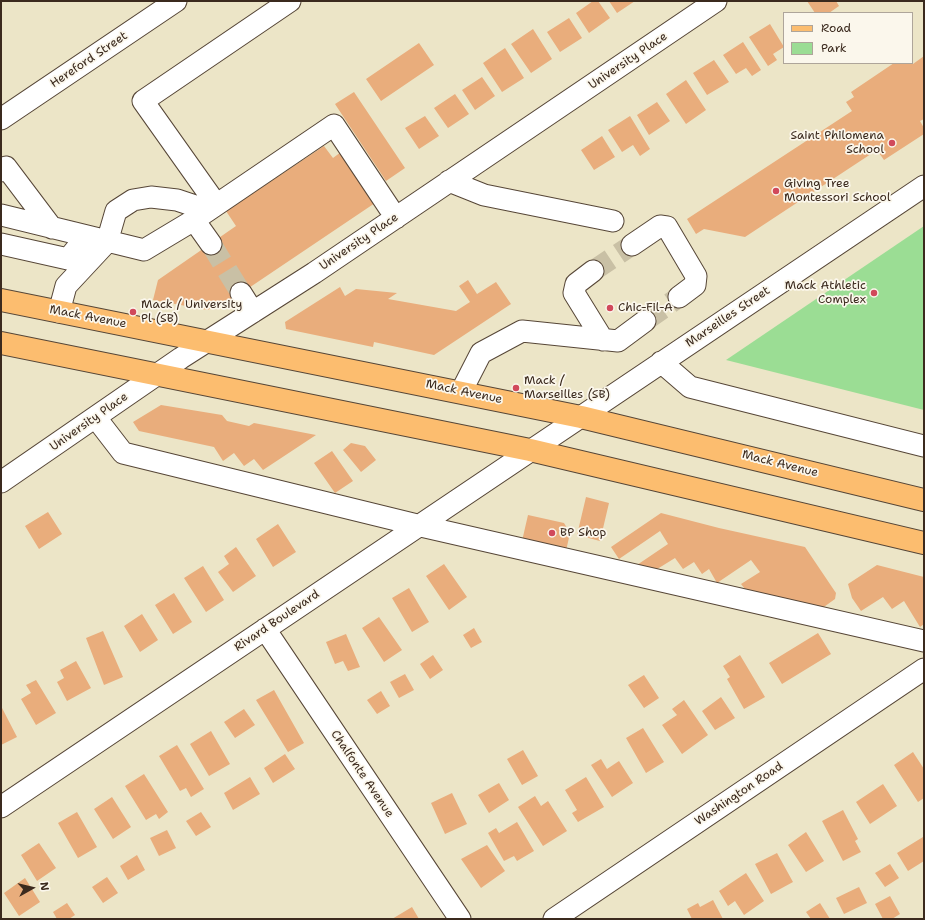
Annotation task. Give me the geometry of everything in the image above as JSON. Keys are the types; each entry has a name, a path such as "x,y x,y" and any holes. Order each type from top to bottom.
{"main road":[{"name":"Mack Avenue","path":"1,300 581,417 924,500"},
{"path":"1,343 530,450 924,543"}],"street":[{"name":"Hereford Street","path":"1,119 176,1"},
{"path":"211,244 206,212 143,101 290,1"},
{"name":"University Place","path":"1,482 157,375 396,218 716,1"},
{"path":"1,215 144,250 206,212 334,125 396,218"},
{"path":"1,170 6,167 52,228"},
{"path":"449,182 484,195 613,221"},
{"name":"Marseilles Street","path":"553,435 924,186"},
{"path":"59,312 66,286 107,242 116,211 133,200 151,196 177,200 206,212"},
{"path":"632,245 660,226 667,227 696,276 695,285 679,296"},
{"path":"1,244 68,258 86,237"},
{"path":"593,271 576,284 574,293 603,340"},
{"path":"241,293 253,312"},
{"path":"461,392 481,353 522,331 618,341 645,321"},
{"path":"661,362 690,387 924,446"},
{"path":"96,418 123,453 421,526 924,641"},
{"name":"Rivard Boulevard","path":"1,807 421,526 553,435"},
{"name":"Chalfonte Avenue","path":"265,629 460,919"},
{"name":"Washington Road","path":"554,919 924,669"}],"green space":[{"name":"Mack Athletic Complex","path":"924,226 924,410 726,360"}],"building":[{"path":"593,1 598,1 610,18 589,33 576,13"},
{"path":"609,1 635,1 617,13"},
{"path":"807,1 836,1 839,6 830,12 814,12"},
{"path":"569,18 582,38 560,52 547,32"},
{"path":"770,24 783,45 783,48 773,54 777,60 768,66 749,37"},
{"path":"533,29 552,59 531,73 511,44"},
{"path":"743,42 761,70 752,76 746,68 736,74 723,55"},
{"path":"419,43 434,65 381,101 366,79"},
{"path":"505,48 524,78 502,92 483,63"},
{"path":"924,56 924,119 920,121 924,128 924,134 884,160 877,150 745,237 704,229 696,234 687,219 852,111 846,102 854,97 851,92 893,64 913,64"},
{"path":"714,60 729,82 707,95 693,73"},
{"path":"482,77 495,96 475,110 462,90"},
{"path":"686,80 706,110 686,124 666,94"},
{"path":"354,92 405,168 386,181 335,104"},
{"path":"455,94 469,114 448,128 434,108"},
{"path":"657,102 670,121 649,135 637,115"},
{"path":"425,116 439,136 419,149 405,128"},
{"path":"630,116 650,149 640,156 633,145 622,152 608,130"},
{"path":"602,136 615,157 594,170 581,150"},
{"path":"324,146 333,158 341,152 375,203 222,306 220,302 208,310 153,300 158,280 236,226 226,211"},
{"path":"468,280 477,294 496,282 511,304 434,355 374,342 373,347 286,329 285,322 340,287 345,296 356,289 397,293 388,299 456,311 470,302 459,286"},
{"path":"161,405 222,415 227,421 249,426 254,423 316,435 263,470 254,459 244,466 234,453 223,461 214,447 139,431 133,422"},
{"path":"351,443 365,446 376,460 361,472 343,450"},
{"path":"332,451 353,481 335,493 314,463"},
{"path":"586,497 609,503 600,541 577,535"},
{"path":"48,512 62,534 39,549 25,526"},
{"path":"661,513 719,528 805,547 836,593 835,599 821,609 748,593 741,584 760,572 751,560 717,583 709,569 702,574 694,562 683,569 675,558 654,571 634,567 668,544 660,531 619,559 611,547"},
{"path":"528,515 564,523 570,533 566,551 522,541"},
{"path":"278,524 296,552 273,567 256,539"},
{"path":"236,547 256,576 233,592 218,572 229,564 224,556"},
{"path":"444,564 467,597 449,610 426,576"},
{"path":"877,565 924,577 924,624 920,627 904,601 892,609 883,597 861,611 852,598 848,584"},
{"path":"203,566 224,600 206,612 184,578"},
{"path":"409,588 429,622 412,632 392,598"},
{"path":"174,593 192,622 173,634 155,605"},
{"path":"142,614 158,640 140,652 124,626"},
{"path":"379,617 402,650 384,662 362,628"},
{"path":"474,628 482,642 471,648 463,635"},
{"path":"103,631 123,677 104,685 86,638"},
{"path":"818,633 831,654 782,684 769,663"},
{"path":"346,634 360,667 348,671 343,661 335,664 326,642"},
{"path":"433,655 443,670 430,679 420,664"},
{"path":"740,655 765,697 744,709 727,679 730,677 723,666"},
{"path":"76,661 91,688 67,701 57,682 64,678 60,670"},
{"path":"405,674 414,690 399,698 390,682"},
{"path":"644,675 659,698 644,708 628,685"},
{"path":"36,680 56,713 36,725 21,699 31,693 26,685"},
{"path":"274,690 304,743 288,752 256,700"},
{"path":"381,691 390,706 377,714 367,700"},
{"path":"721,697 735,718 715,730 702,711"},
{"path":"684,700 708,735 682,754 662,725 677,715 672,709"},
{"path":"1,706 17,737 1,745"},
{"path":"244,709 255,725 235,738 224,722"},
{"path":"643,728 664,762 646,773 626,738"},
{"path":"211,731 230,764 209,776 190,744"},
{"path":"177,745 204,789 191,797 186,788 180,791 159,756"},
{"path":"523,750 538,776 522,785 507,759"},
{"path":"913,752 924,769 924,798 918,802 894,765"},
{"path":"285,754 295,769 273,783 264,768"},
{"path":"601,759 607,769 619,761 633,783 612,797 591,765"},
{"path":"144,774 168,812 159,819 156,814 146,820 125,786"},
{"path":"250,777 260,794 233,810 224,793"},
{"path":"586,777 604,807 578,822 572,813 577,810 565,790"},
{"path":"499,783 509,800 489,813 478,795"},
{"path":"883,784 897,806 870,824 856,802"},
{"path":"452,793 467,824 445,834 431,803"},
{"path":"535,796 541,806 548,801 567,831 543,846 518,807"},
{"path":"112,797 131,827 113,839 94,809"},
{"path":"843,810 858,839 855,841 861,852 843,861 822,821"},
{"path":"77,812 97,847 78,858 58,823"},
{"path":"201,812 211,827 196,836 186,821"},
{"path":"517,822 534,851 517,861 514,856 504,861 488,833 496,828 499,833"},
{"path":"167,830 176,848 159,856 150,838"},
{"path":"806,832 824,861 806,872 788,845"},
{"path":"923,837 924,861 908,871 897,853"},
{"path":"39,843 56,868 37,881 21,855"},
{"path":"487,845 505,871 481,888 461,859"},
{"path":"777,853 793,882 771,894 755,864"},
{"path":"137,855 145,870 128,880 120,866"},
{"path":"890,864 899,878 885,887 875,873"},
{"path":"746,873 764,901 744,915 735,901 728,906 719,891"},
{"path":"107,877 118,893 103,903 92,887"},
{"path":"25,878 40,902 19,916 4,893"},
{"path":"859,887 867,903 844,914 836,898"},
{"path":"890,896 900,914 892,919 883,919 875,904"},
{"path":"713,900 723,919 692,919 687,909 698,903 700,907"},
{"path":"67,903 75,915 69,919 57,919 53,912"},
{"path":"820,903 830,919 811,919 806,912"},
{"path":"412,907 419,919 392,919"}],"tunnel":[{"path":"211,244 241,293"},
{"path":"593,271 632,245"},
{"path":"645,321 679,297"}],"place":[{"name":"Saint Philomena School","path":"892,143"},
{"name":"Giving Tree Montessori School","path":"776,191"},
{"name":"Mack Athletic Complex","path":"874,293"},
{"name":"Chic-Fil-A","path":"610,308"},
{"name":"Mack / University Pl (SB)","path":"133,312"},
{"name":"Mack / Marseilles (SB)","path":"516,388"},
{"name":"BP Shop","path":"552,533"}]}
